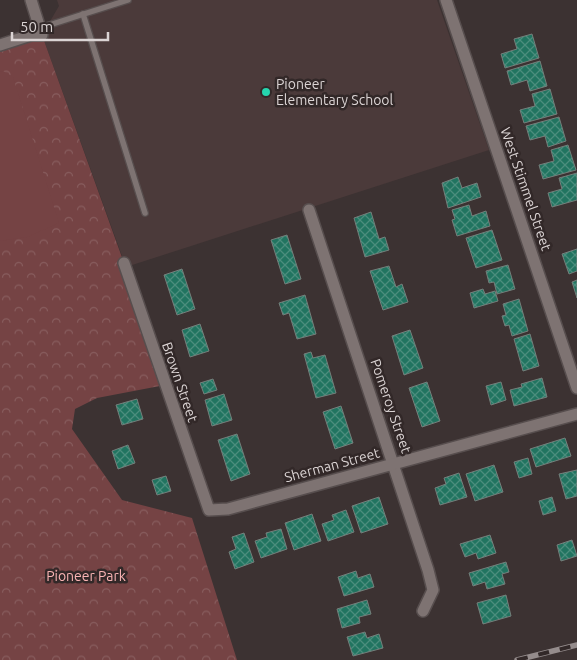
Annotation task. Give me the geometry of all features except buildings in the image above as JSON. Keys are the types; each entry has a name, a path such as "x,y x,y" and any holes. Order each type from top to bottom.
{"street":[{"path":"0,45 41,31 31,0"},
{"name":"West Stimmel Street","path":"446,0 577,388"},
{"name":"Pomeroy Street","path":"308,210 394,463 433,590 423,611"},
{"name":"Brown Street","path":"124,262 210,510"},
{"name":"Sherman Street","path":"210,510 228,509 577,414"}],"lane":[{"path":"41,31 84,14 128,0"},
{"path":"84,14 145,213"}],"shaded area":[{"name":"Pioneer Elementary School","path":"57,0 437,0 489,150 126,267 42,35 59,6"}],"green space":[{"name":"Pioneer Park","path":"42,35 124,263 165,385 97,398 75,409 72,429 122,500 192,518 237,660 0,660 0,45"},
{"path":"3,71 13,77 59,223 27,237 0,241 0,72"}],"railway":[{"path":"517,660 577,645"}],"place":[{"name":"Pioneer Elementary School","path":"266,92"}]}
